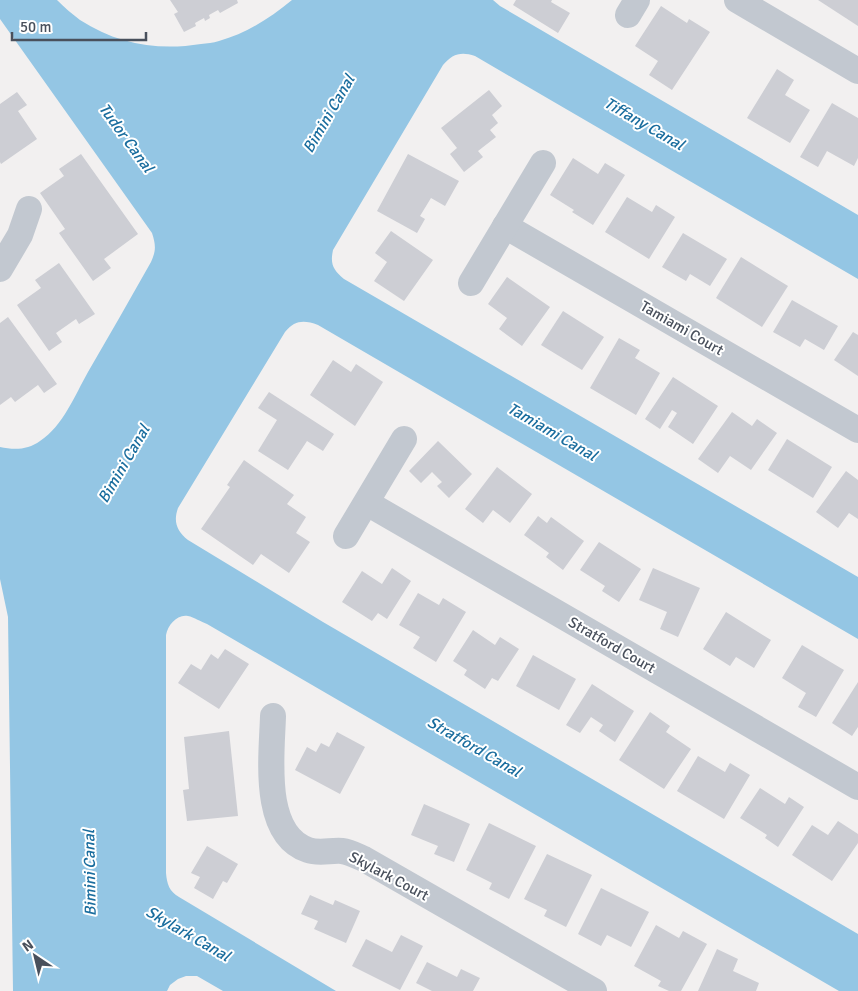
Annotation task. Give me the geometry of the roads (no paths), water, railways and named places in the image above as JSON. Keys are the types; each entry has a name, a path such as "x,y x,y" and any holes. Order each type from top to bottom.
{"street":[{"path":"737,0 858,71"},
{"path":"471,283 543,163"},
{"path":"0,269 10,230 29,209"},
{"name":"Tamiami Court","path":"505,226 858,430"},
{"path":"346,536 404,439"},
{"name":"Stratford Court","path":"367,503 858,787"},
{"name":"Skylark Court","path":"273,716 272,796 278,819 294,842 313,852 345,852 364,860 594,991"}],"water":[{"path":"0,0 57,0 80,20 108,35 138,44 169,47 212,43 229,38 258,24 292,0 493,0 500,6 858,215 858,279 475,56 457,54 443,65 333,250 332,263 337,273 344,279 858,577 858,639 318,325 308,322 296,323 285,332 178,508 176,522 181,533 188,540 323,622 858,934 858,991 839,991 207,624 184,616 174,621 166,635 166,873 169,887 179,897 336,991 223,991 197,976 186,976 170,985 167,991 13,991 8,617 0,579 0,447 16,449 31,446 48,435 62,419 151,262 155,248 152,233 0,19"}],"water label":[{"name":"Bimini Canal","path":"329,114"},
{"name":"Tiffany Canal","path":"644,124"},
{"name":"Tudor Canal","path":"126,138"},
{"name":"Tamiami Canal","path":"552,432"},
{"name":"Bimini Canal","path":"124,464"},
{"name":"Stratford Canal","path":"474,747"},
{"name":"Bimini Canal","path":"90,873"},
{"name":"Skylark Canal","path":"188,934"}]}
